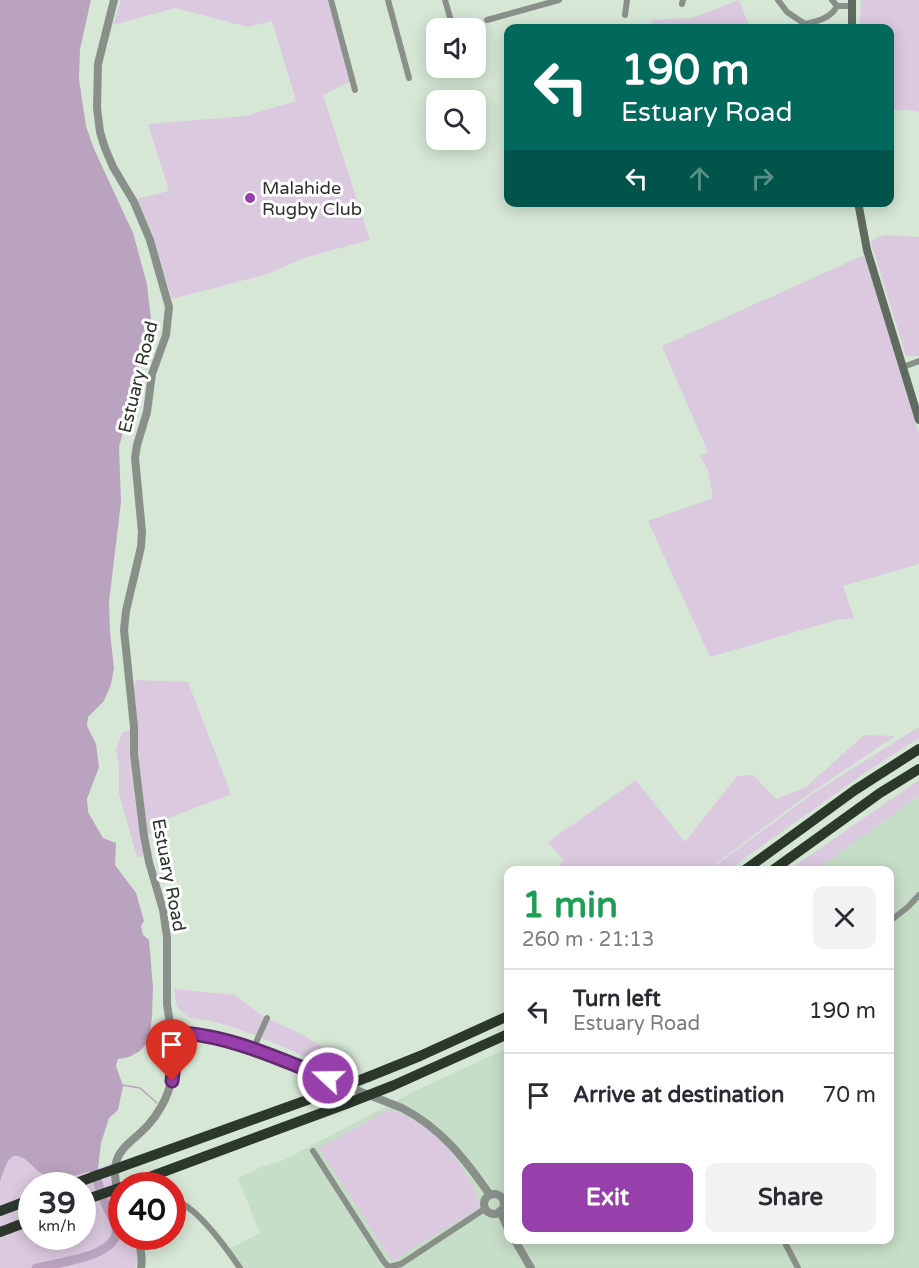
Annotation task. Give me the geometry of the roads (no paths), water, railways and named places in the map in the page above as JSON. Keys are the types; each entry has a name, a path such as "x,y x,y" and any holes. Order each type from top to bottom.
{"highway":[{"path":"750,866 855,790 919,749"},
{"path":"779,866 880,793 919,769"},
{"path":"96,1176 368,1077 504,1018"},
{"path":"164,1172 392,1086 504,1036"},
{"path":"0,1211 18,1204"},
{"path":"0,1232 18,1225"}],"main road":[{"path":"852,3 852,24"},
{"path":"859,207 872,267 919,420"}],"street":[{"name":"Estuary Road","path":"114,0 98,64 97,108 100,132 113,167 134,202 147,231 170,307 166,335 152,374 147,412 135,458 142,532 124,630 134,727 134,754 144,836 163,910 167,937 167,1004 170,1024"},
{"path":"331,0 355,90"},
{"path":"388,0 410,78"},
{"path":"445,0 450,18"},
{"path":"487,20 559,0"},
{"path":"625,15 627,0"},
{"path":"778,0 787,12 805,24 833,13 837,6 852,3"},
{"path":"832,0 837,6"},
{"path":"903,367 919,361"},
{"path":"894,918 919,895"},
{"path":"253,1049 267,1018"},
{"path":"170,1024 180,1027 183,1033 178,1042 172,1044 166,1042 162,1033 170,1024"},
{"path":"183,1033 214,1037 253,1049 402,1108 420,1118 457,1150 490,1195"},
{"path":"115,1172 116,1162 123,1148 143,1130 161,1107 172,1081 174,1065 172,1044"},
{"path":"313,1151 389,1267 401,1264 486,1208"},
{"path":"504,1196 490,1195 485,1200 486,1208 492,1213 500,1211 504,1204"},
{"path":"186,1206 221,1242 240,1268"},
{"path":"500,1211 504,1220"},
{"path":"517,1244 531,1268"},
{"path":"786,1244 798,1268"},
{"path":"141,1250 141,1268"}],"waterway":[{"path":"122,1085 140,1088 157,1103"},
{"path":"36,1268 71,1261 98,1252 109,1245 115,1237 116,1227 104,1201 94,1170"}],"place":[{"name":"Malahide Rugby Club","path":"250,198"}]}
